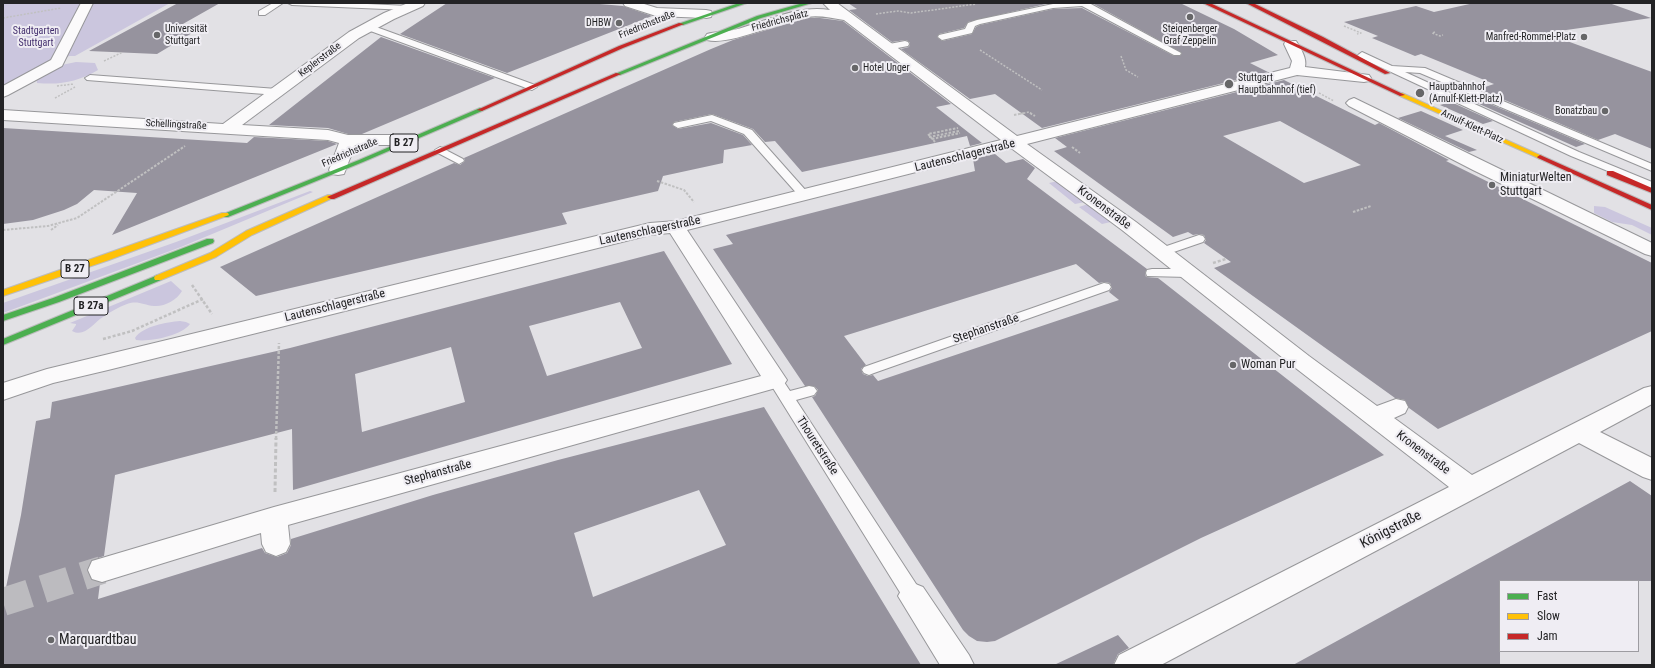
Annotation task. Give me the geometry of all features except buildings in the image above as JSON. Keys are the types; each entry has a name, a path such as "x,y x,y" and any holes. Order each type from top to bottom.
{"main road":[{"name":"Friedrichstraße","path":"3,293 146,244 338,170 659,32 706,14 744,3"},
{"name":"B 27","path":"232,232 288,216 677,48 712,37 728,29 773,12 809,3"},
{"name":"Arnulf-Klett-Platz","path":"1206,3 1364,78 1652,208"},
{"name":"Arnulf-Klett-Platz","path":"1250,3 1321,38 1376,68 1554,150 1652,191"},
{"path":"706,14 725,20 728,29"},
{"name":"B 27a","path":"3,342 213,255 249,233 288,216"},
{"name":"B 27","path":"3,318 77,292 218,237"}],"street":[{"path":"3,92 10,84 57,63 87,3"},
{"path":"629,3 656,12 706,14"},
{"name":"Kronenstraße","path":"829,3 1188,273 1385,412 1472,489"},
{"name":"Keplerstraße","path":"227,128 354,35 389,16 413,6"},
{"path":"656,12 664,20 664,24 659,32"},
{"name":"Friedrichsplatz","path":"712,37 729,35 805,13 820,12 849,18"},
{"path":"1291,44 1299,61 1297,71"},
{"name":"Lautenschlagerstraße","path":"3,392 47,377 236,330 650,229 676,227 1017,143 1297,71 1364,78"},
{"path":"1354,103 1386,124 1419,131 1479,166 1652,250"},
{"name":"Schellingstraße","path":"3,115 328,134 348,140 410,140"},
{"path":"338,170 348,140"},
{"name":"Thouretstraße","path":"676,227 781,389"},
{"name":"Stephanstraße","path":"102,570 275,531 781,389"},
{"name":"Königstraße","path":"1130,665 1472,489 1652,394"},
{"path":"1580,432 1652,470"},
{"name":"Thouretstraße","path":"913,596 958,665"}],"lane":[{"path":"262,13 279,3"},
{"path":"292,3 413,6"},
{"path":"964,33 969,31 971,25 977,22 1053,6 1083,3 1177,53"},
{"path":"1250,3 1575,154 1652,186"},
{"path":"942,37 1002,25"},
{"path":"368,27 532,87"},
{"path":"887,48 905,44"},
{"path":"1376,68 1408,68 1427,72 1652,168"},
{"path":"90,78 277,92"},
{"path":"678,125 712,118 748,132 804,195"},
{"path":"440,150 459,160"},
{"path":"1162,252 1199,239"},
{"path":"1152,273 1188,273"},
{"name":"Stephanstraße","path":"869,370 1104,288"},
{"name":"Stephanstraße","path":"781,389 809,391"},
{"name":"Thouretstraße","path":"781,389 913,596"}],"path":[{"path":"849,18 898,11 912,13 981,3"},
{"path":"3,18 68,7"},
{"path":"1343,26 1361,33 1358,34"},
{"path":"1435,32 1432,33 1440,36 1443,35"},
{"path":"980,50 1042,90"},
{"path":"1121,56 1126,70 1138,77"},
{"path":"1026,112 1029,112 1036,117"},
{"path":"929,136 959,130 932,140"},
{"path":"3,230 36,228 60,224 84,215 187,144"},
{"path":"1070,146 1080,153"},
{"path":"657,181 684,190 708,219"},
{"path":"1353,212 1371,206"},
{"path":"51,230 60,224"},
{"path":"189,281 203,299 220,328 236,330"},
{"path":"98,340 132,331 203,299"},
{"path":"275,531 279,320"}],"green space":[{"name":"Stadtgarten Stuttgart","path":"3,3 170,3 75,56 69,56 52,67 76,62 95,63 98,70 76,80 54,84 37,83 36,77 3,93"},
{"path":"1058,181 1085,202 1075,204 1049,183"},
{"path":"310,191 313,192 181,247 3,313 3,303 176,242"},
{"path":"1088,204 1111,222 1102,224 1079,207"},
{"path":"1594,206 1605,207 1652,228 1652,235 1632,225 1612,222 1594,213"},
{"path":"171,281 182,291 170,302 158,306 137,303 127,304 106,315 89,329 81,333 72,331 76,324 70,323"},
{"path":"180,321 190,324 180,332 173,335 149,340 136,340 135,338 144,330 149,328 169,322"}],"tunnel":[{"path":"3,602 102,570"}],"traffic: fast":[{"path":"681,24 744,3"},
{"path":"618,74 759,17 809,3"},
{"path":"225,215 361,161 480,110"},
{"path":"3,318 56,300 210,241"},
{"path":"3,342 158,278"}],"traffic: slow":[{"path":"1402,95 1540,157"},
{"path":"158,278 213,255 249,233 331,197"},
{"path":"3,293 225,215"}],"traffic: jam":[{"path":"1206,3 1402,95"},
{"path":"1249,3 1321,38 1387,73"},
{"path":"480,110 621,47 681,24"},
{"path":"331,197 618,74"},
{"path":"1540,157 1652,208"},
{"path":"1610,173 1652,191"}],"place":[{"name":"Steigenberger Graf Zeppelin","path":"1190,17"},
{"name":"DHBW","path":"619,23"},
{"name":"Universität Stuttgart","path":"157,35"},
{"name":"Manfred-Rommel-Platz","path":"1584,37"},
{"name":"Hotel Unger","path":"855,68"},
{"name":"Stuttgart Hauptbahnhof (tief)","path":"1229,84"},
{"name":"Hauptbahnhof (Arnulf-Klett-Platz)","path":"1420,93"},
{"name":"Bonatzbau","path":"1605,111"},
{"name":"MiniaturWelten Stuttgart","path":"1492,185"},
{"name":"Woman Pur","path":"1233,365"},
{"name":"Marquardtbau","path":"51,640"}]}
